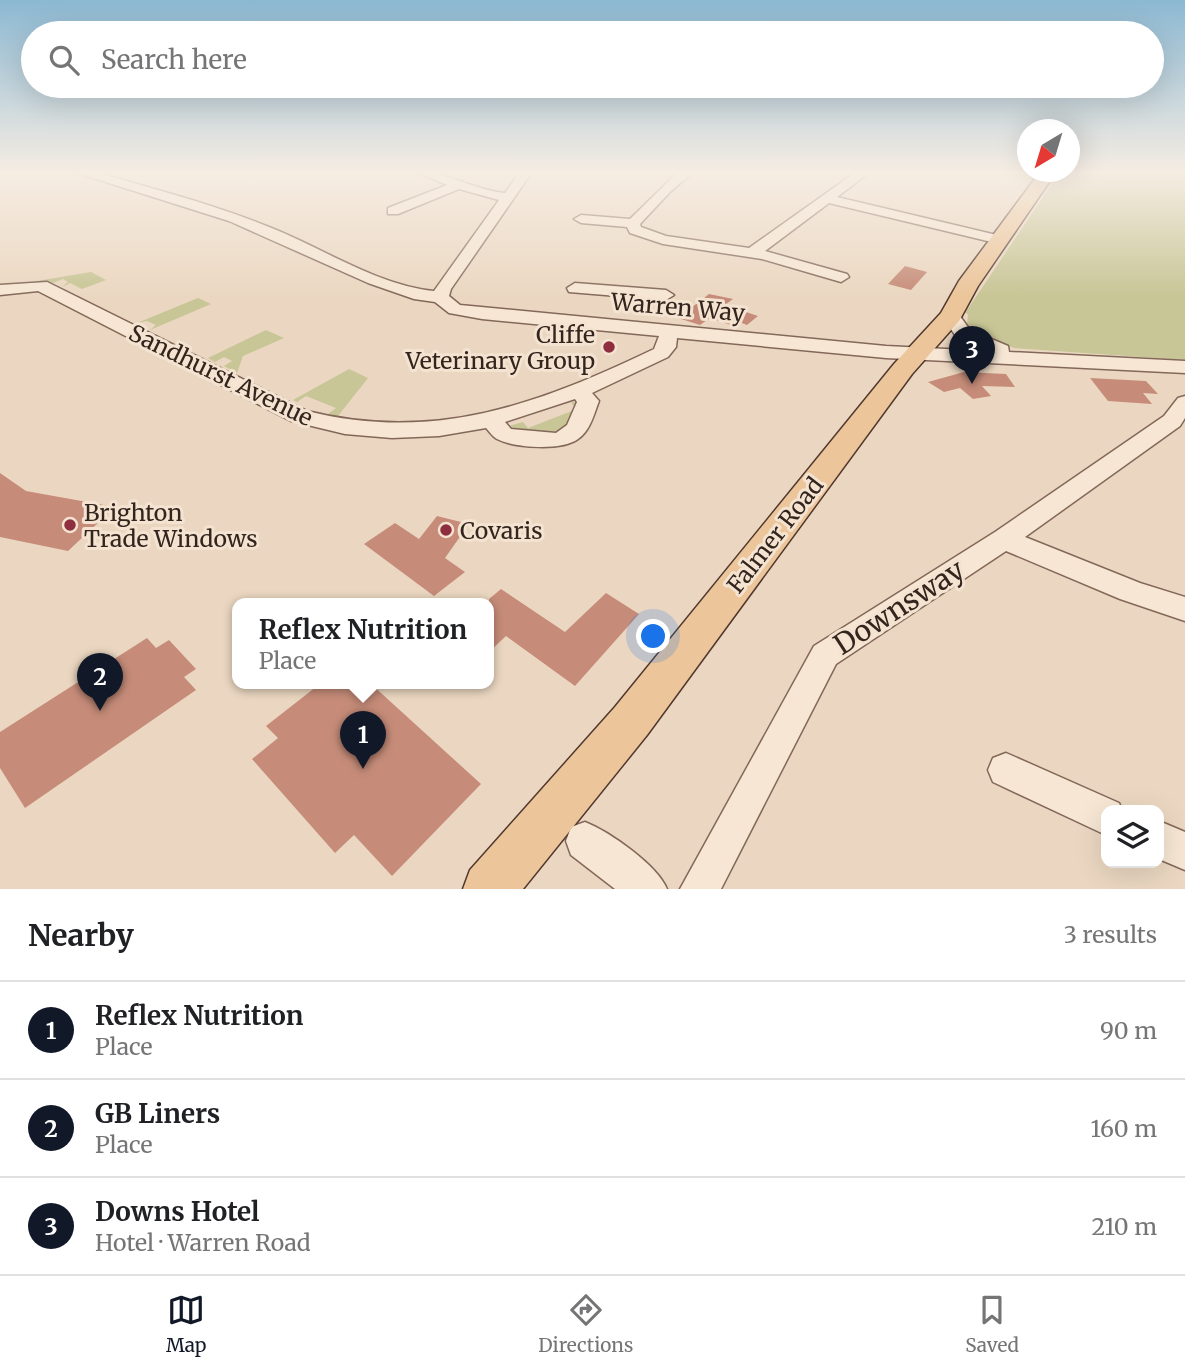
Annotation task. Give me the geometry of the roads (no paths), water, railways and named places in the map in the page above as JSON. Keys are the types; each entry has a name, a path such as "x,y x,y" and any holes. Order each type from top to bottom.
{"main road":[{"name":"Falmer Road","path":"489,889 631,721 916,354 951,316 967,286 1019,213"}],"street":[{"name":"Warren Way","path":"217,213 252,224 376,279 420,295 440,297 450,307 471,313 916,354 1185,367"},
{"path":"440,297 497,213"},
{"path":"581,219 633,223 643,213"},
{"path":"752,253 807,213"},
{"path":"889,213 1000,240"},
{"path":"633,223 637,232 656,239 752,253 824,268 841,277"},
{"path":"770,225 801,234"},
{"name":"Sandhurst Avenue","path":"0,290 41,286 220,379 299,416 322,424 365,430 442,429 492,421 578,390 661,353 667,347 669,331"},
{"path":"575,288 666,295"},
{"path":"599,324 611,291"},
{"path":"951,316 953,325 966,336 1020,358"},
{"path":"492,421 505,434 552,439 565,437 574,432 588,401 578,390"},
{"name":"Downsway","path":"700,889 825,654 1004,539 1173,421 1185,402"},
{"path":"1004,539 1118,587 1185,609"},
{"path":"1006,770 1101,814"},
{"path":"585,841 647,889"},
{"path":"1164,842 1185,851"}],"place":[{"name":"Cliffe Veterinary Group","path":"609,347"},
{"name":"Downs Hotel","path":"972,384"},
{"name":"Brighton Trade Windows","path":"70,525"},
{"name":"Covaris","path":"446,530"},
{"name":"GB Liners","path":"100,711"},
{"name":"Reflex Nutrition","path":"363,769"}]}
